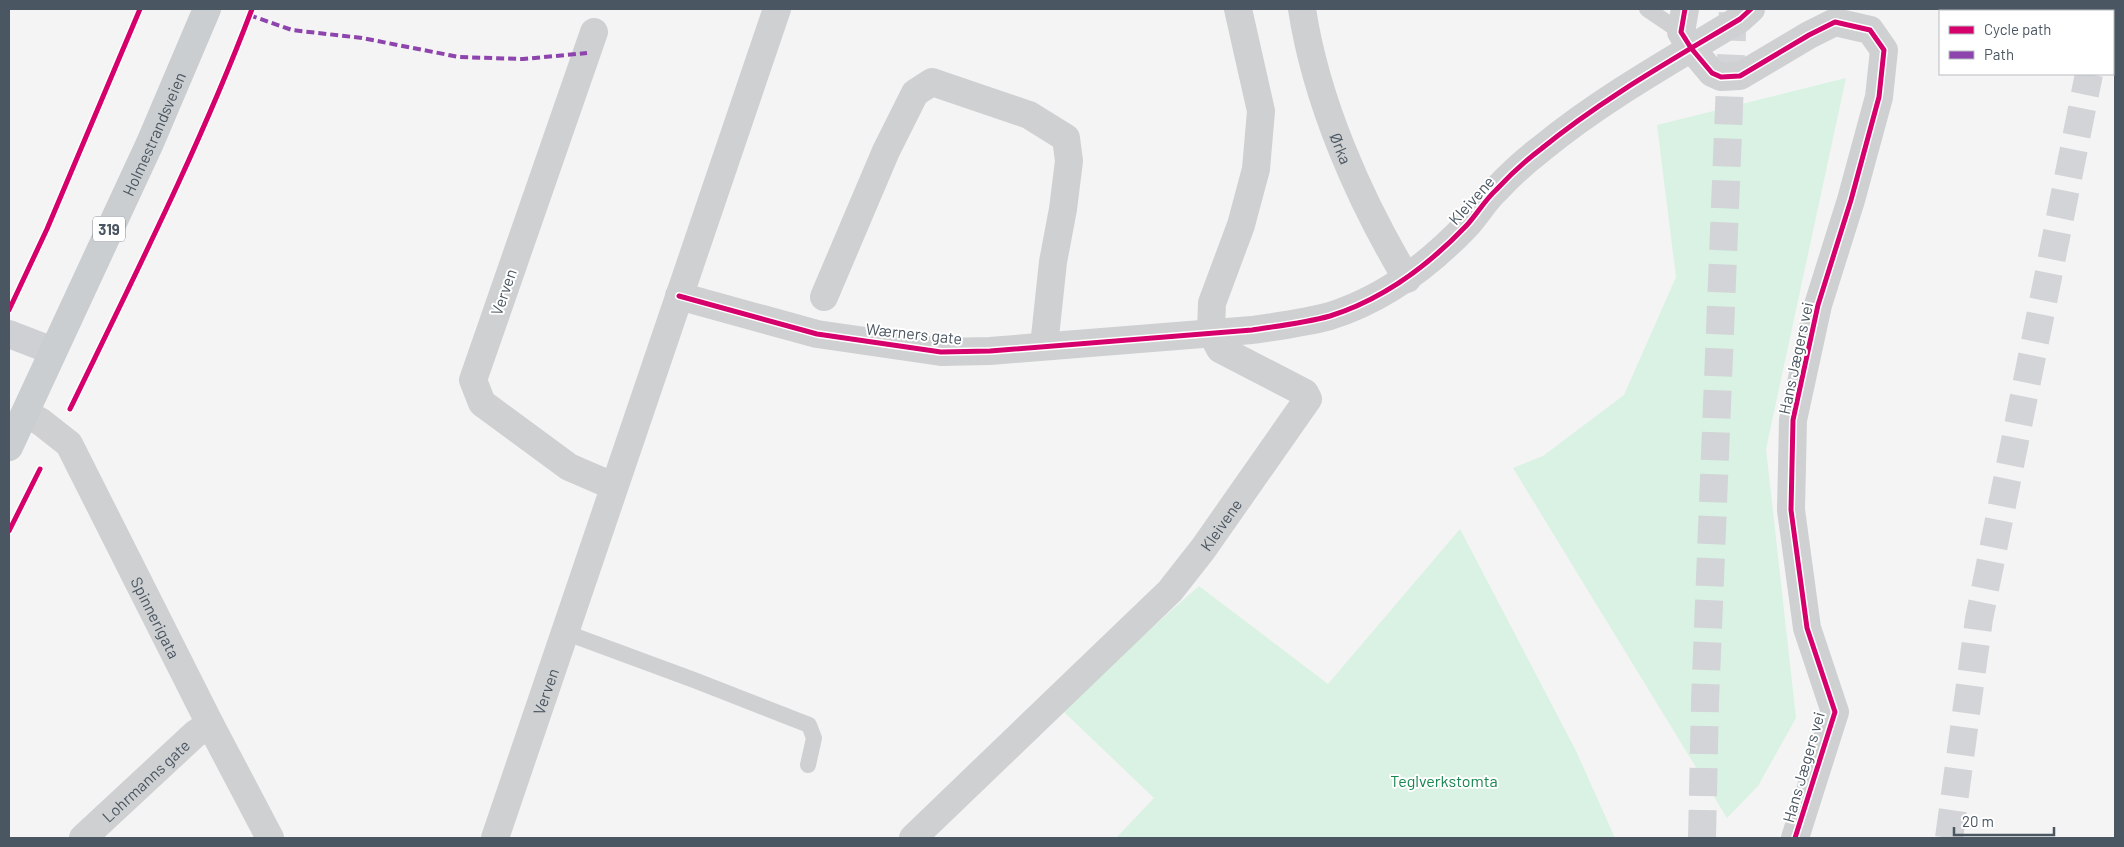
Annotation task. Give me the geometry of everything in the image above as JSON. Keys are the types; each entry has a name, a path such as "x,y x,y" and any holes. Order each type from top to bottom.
{"main road":[{"name":"Holmestrandsveien","path":"9,447 150,143 206,9"},
{"path":"9,334 53,351"}],"street":[{"name":"Verven","path":"495,838 613,486 777,9"},
{"path":"1211,332 1212,303 1241,225 1256,169 1261,111 1238,9"},
{"name":"Ørka","path":"1302,9 1306,37 1322,91 1355,181 1399,284"},
{"name":"Kleivene","path":"913,838 1170,591 1203,550 1308,399 1305,393 1220,349 1211,332 1261,328 1330,316 1399,284 1442,250 1468,224 1496,190 1540,150 1686,30 1740,19 1751,9"},
{"name":"Hans Jægers vei","path":"1686,30 1712,73 1721,77 1740,76 1809,35 1836,22 1870,30 1884,50 1879,97 1852,200 1818,305 1793,420 1791,510 1807,628 1835,712 1795,838"},
{"name":"Verven","path":"594,32 473,380 482,403 569,467 613,486"},
{"path":"824,298 886,152 915,93 932,82 1029,115 1066,138 1069,161 1044,346"},
{"name":"Wærners gate","path":"679,296 817,334 932,350 990,350 1211,332"},
{"name":"Spinnerigata","path":"25,413 41,422 69,444 210,724 270,838"},
{"name":"Lohrmanns gate","path":"83,838 195,734 210,724"}],"lane":[{"path":"1647,9 1686,30"},
{"path":"564,632 694,680 809,726 814,738 808,765"}],"green space":[{"path":"1846,78 1766,449 1796,718 1758,786 1727,818 1513,468 1543,456 1624,395 1676,277 1657,125"},
{"name":"Teglverkstomta","path":"1460,529 1576,751 1615,838 1116,838 1154,798 1063,711 1114,661 1199,586 1328,684"}],"tunnel":[{"path":"1702,838 1705,702 1733,9"},
{"path":"1949,838 1979,619 2089,75"}],"marked path":[{"path":"249,15 292,30 362,38 459,57 523,59 587,53"}],"cycle path":[{"path":"9,310 47,229 140,9"},
{"path":"70,409 142,261 211,111 252,9"},
{"path":"1685,9 1681,32 1691,48 1712,73 1721,77 1740,76 1809,35 1835,22 1870,30 1884,50 1879,97 1851,200 1818,305 1793,420 1791,510 1807,628 1835,712 1795,838"},
{"path":"679,296 817,334 941,352 990,351 1252,330 1330,316 1369,300 1405,279 1452,240 1492,194 1518,168 1564,131 1638,81 1740,19 1751,9"},
{"path":"9,531 40,469"}]}
